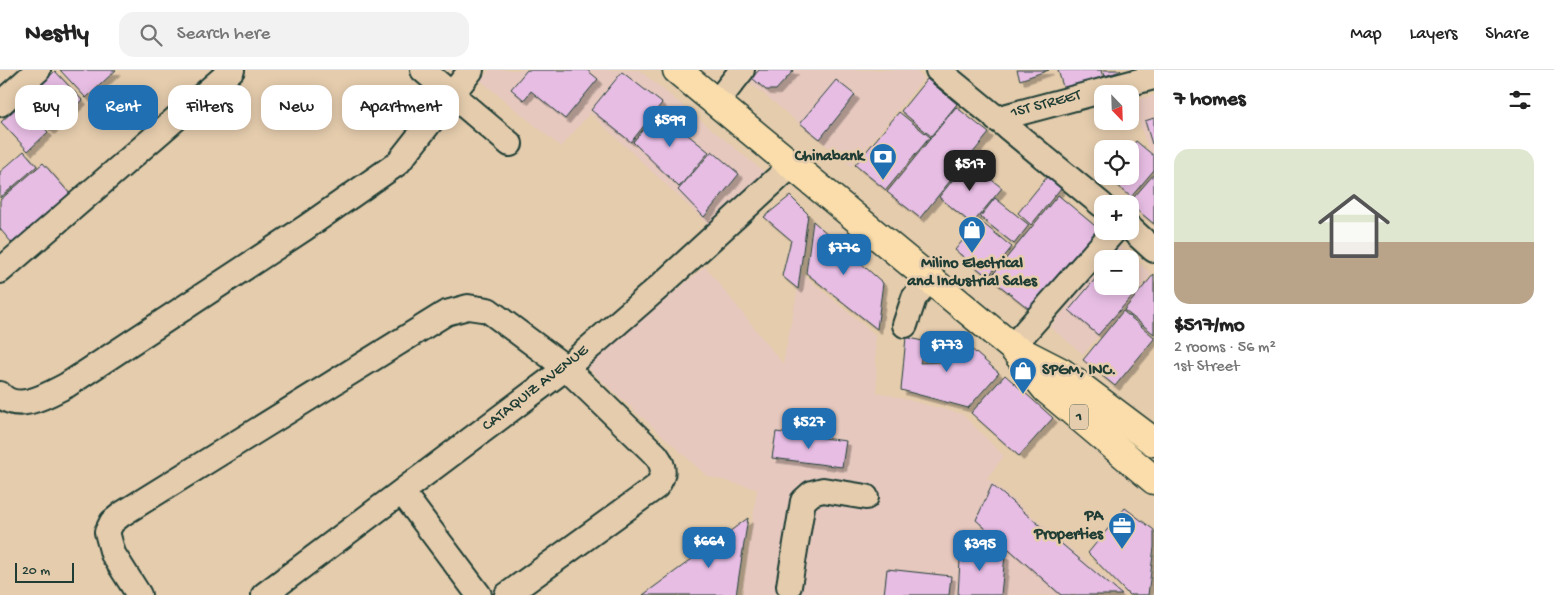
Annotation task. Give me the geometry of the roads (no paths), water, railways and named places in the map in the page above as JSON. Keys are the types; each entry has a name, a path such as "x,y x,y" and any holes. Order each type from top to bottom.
{"highway":[{"name":"1","path":"677,70 1012,347 1046,389 1154,480"},
{"name":"1","path":"1012,347 1061,372 1154,442"}],"street":[{"path":"0,104 38,70"},
{"path":"0,271 232,70"},
{"path":"423,70 440,85"},
{"path":"459,86 471,70"},
{"path":"716,103 742,70"},
{"name":"1ST STREET","path":"938,70 1094,198"},
{"name":"1ST STREET","path":"996,118 1154,77"},
{"path":"459,101 510,144"},
{"path":"0,394 4,398 23,403 41,398 68,385 305,228 398,163 424,130"},
{"name":"CATAQUIZ AVENUE","path":"264,595 566,368 659,287 792,165"},
{"path":"1139,236 1154,250"},
{"path":"1012,347 1106,240"},
{"path":"904,325 914,298 930,279"},
{"path":"139,595 111,549 107,532 112,522 446,313 468,307 488,310 566,368 656,455 662,462 664,470 661,480 656,487 507,595"},
{"path":"789,586 803,501 812,493 823,490 866,498"},
{"path":"402,492 479,595"}],"place":[{"name":"Chinabank","path":"883,181"},
{"name":"Milino Electrical and Industrial Sales","path":"972,254"},
{"name":"SPGM, INC.","path":"1023,395"},
{"name":"PA Properties","path":"1122,550"}]}
